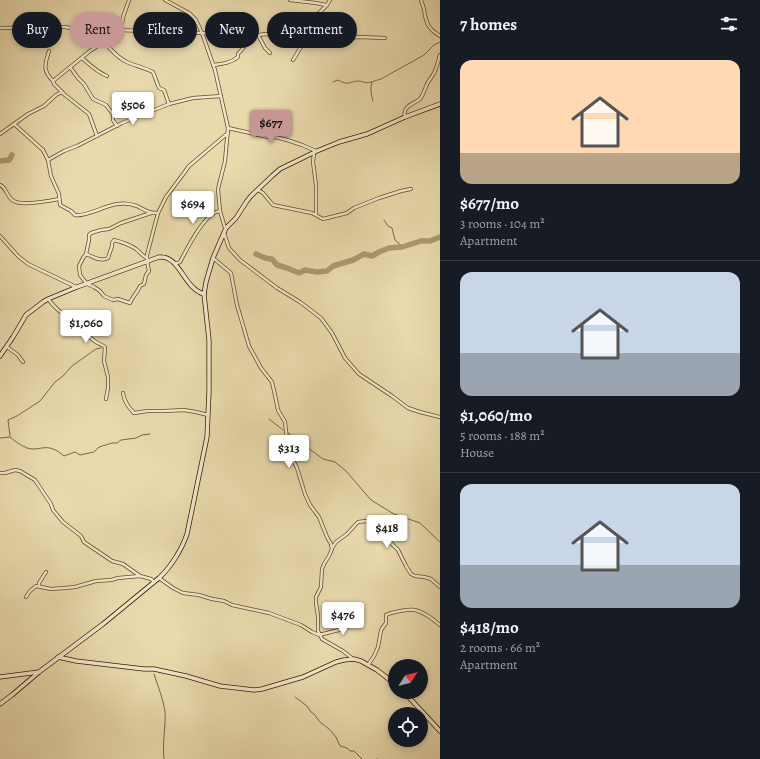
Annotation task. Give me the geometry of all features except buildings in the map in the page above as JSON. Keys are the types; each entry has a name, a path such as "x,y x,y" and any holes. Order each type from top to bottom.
{"street":[{"path":"125,12 129,0"},
{"path":"166,0 189,13 198,22 215,70 228,128 225,161 218,188 220,211 226,228"},
{"path":"290,0 327,5"},
{"path":"320,12 330,0"},
{"path":"420,0 428,25 440,36"},
{"path":"0,28 70,29"},
{"path":"125,31 205,33"},
{"path":"259,37 265,48 270,52"},
{"path":"357,37 385,38"},
{"path":"53,81 95,48"},
{"path":"108,48 120,58 153,72 159,88 164,90 169,104"},
{"path":"213,65 225,64 236,59 243,48"},
{"path":"293,60 300,48"},
{"path":"49,51 44,65 47,73 54,84 62,92 90,114 97,136"},
{"path":"405,117 404,112 406,108 420,99 434,72 440,55"},
{"path":"82,58 92,67 107,76"},
{"path":"70,67 84,84 94,100 110,109 113,114 113,120 117,126"},
{"path":"0,134 28,114 44,106 56,95 62,92"},
{"path":"48,160 117,126 169,104 193,98 221,96"},
{"path":"0,704 155,582 172,563 186,538 206,447 209,340 204,294 213,258 226,228 239,214 247,201 280,168 339,142 367,134 405,117 440,104"},
{"path":"14,124 41,148 48,160 51,176 59,194 60,205 75,215 78,216 104,207 119,204 129,204 152,213"},
{"path":"228,128 287,140 302,145 315,152"},
{"path":"158,212 121,223 109,229 91,233 89,235 86,254 79,266 80,275 87,284 100,291 104,296 113,300 118,299 130,303 140,286 144,284 146,275 149,271 147,260 158,212 166,197 196,160 228,134"},
{"path":"315,152 313,165 316,185 316,215"},
{"path":"0,185 4,186 12,200 17,202 42,203 59,199"},
{"path":"258,190 263,193 273,205 316,215 323,219 347,213 366,203 411,189"},
{"path":"174,263 180,262 194,236 208,217 213,213 220,211"},
{"path":"224,233 228,248 240,260 277,288 300,302 321,318 332,333 345,358 359,374 408,408 440,417"},
{"path":"0,236 22,260 28,264 77,287"},
{"path":"86,254 97,259 104,260 108,258 112,242 114,240 138,250 147,260"},
{"path":"0,356 26,315 48,299 115,274 147,260 159,257 167,258 180,269 186,280 193,287 200,293 204,294"},
{"path":"213,258 231,273 237,305 249,346 261,368 272,382 278,410 285,422 288,448 305,494 310,505 322,523 332,549"},
{"path":"48,299 54,307 90,338 105,348 104,361 108,376 106,399"},
{"path":"7,347 18,355 23,362"},
{"path":"123,393 124,400 134,413 184,410 208,415"},
{"path":"0,473 16,470 34,480 58,516 63,522 81,536 84,542 112,561 123,564 140,576 151,579 155,582"},
{"path":"388,679 377,670 361,661 354,659 322,639 318,631 316,597 321,587 322,570 324,564 332,549 336,542 347,534 358,522 369,522 376,526 398,550 411,574 431,579 440,587"},
{"path":"39,586 39,582 46,572"},
{"path":"26,597 36,586 51,589 65,588 75,587 96,581 140,576"},
{"path":"159,578 183,593 200,595 224,601 232,605 269,612 320,635 343,629 359,621"},
{"path":"368,665 378,647 381,630 386,623 386,615 414,610 434,619 440,625"},
{"path":"58,657 76,662 154,669 220,686 254,690 262,690 303,678 336,662 354,659"},
{"path":"0,677 39,672"},
{"path":"410,699 440,732"}],"waterway":[{"path":"333,82 338,80 346,83 358,81 369,83 381,79 424,55 434,45 440,42"},
{"path":"372,82 371,92 373,101"},
{"path":"0,161 9,160 12,155"},
{"path":"384,220 388,226 392,228 395,240 402,247"},
{"path":"256,254 264,258 272,259 277,265 299,273 305,270 317,272 327,271 333,266 353,260 364,254 372,256 389,248 402,247 421,241 430,241 440,237"},
{"path":"10,436 8,420 40,401 55,382 72,366 96,349 101,348"},
{"path":"269,419 283,430"},
{"path":"288,433 323,459 335,462 346,471 371,500 394,514 420,523 440,542"},
{"path":"0,438 10,437 21,445 30,449 50,448 56,450 64,456 75,452 80,455 94,452 99,447 117,443 121,440 150,434"},
{"path":"154,674 165,711 163,747 164,759"},
{"path":"295,697 307,706 320,722 329,729 336,737 340,746 347,748 350,751 354,751 362,759"}]}
